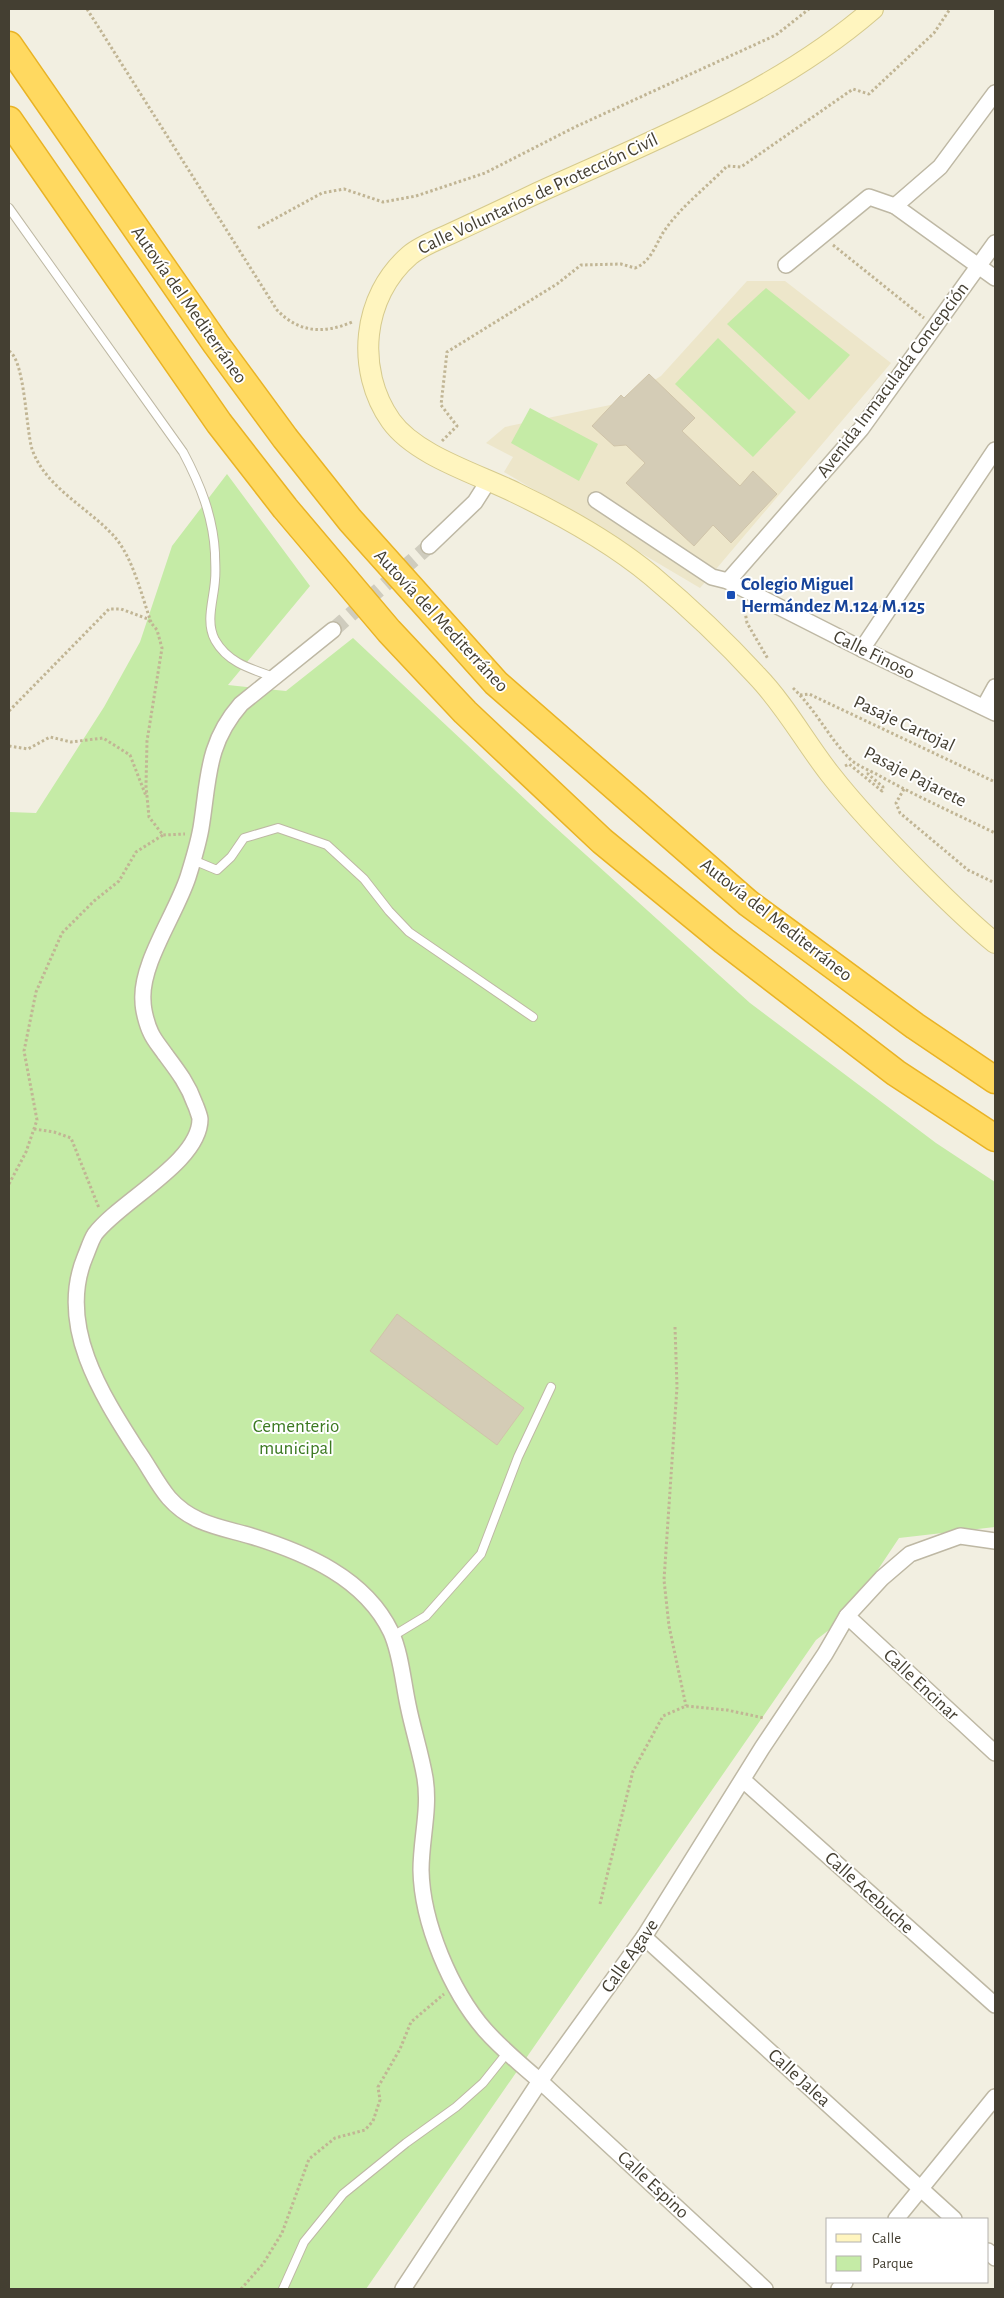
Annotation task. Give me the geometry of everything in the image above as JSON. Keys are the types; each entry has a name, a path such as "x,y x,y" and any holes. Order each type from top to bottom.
{"highway":[{"name":"Autovía del Mediterráneo","path":"9,45 216,344 285,438 350,520 496,683 748,903 915,1026 995,1080"},
{"path":"9,120 219,423 291,516 395,638 465,712 602,841 724,940 896,1073 995,1157"},
{"path":"896,1073 995,1138"}],"street":[{"name":"Calle Voluntarios de Protección Civíl","path":"873,9 797,67 740,99 428,244 410,255 386,282 376,306 368,330 369,371 383,408 393,424 408,439 428,451 553,511 594,535 652,576 760,678 831,776 890,843 973,925 995,943"},
{"path":"895,206 940,167 995,94"},
{"path":"786,265 869,197 895,206 995,278"},
{"name":"Avenida Inmaculada Concepción","path":"728,582 861,428 995,243"},
{"path":"862,649 995,450"},
{"path":"429,546 475,502 489,480"},
{"name":"Calle Finoso","path":"596,500 712,577 728,582 990,710"},
{"name":"Calle Espino","path":"333,630 241,704 229,718 218,736 211,756 200,833 193,860 187,880 167,928 147,966 142,1000 150,1033 189,1087 200,1118 195,1140 175,1165 130,1201 94,1235 80,1271 76,1314 83,1347 109,1407 168,1497 188,1516 215,1528 250,1536 310,1558 347,1579 376,1606 393,1636 425,1779 427,1806 421,1871 426,1905 438,1947 455,1985 470,2011 507,2053 540,2081 765,2289"},
{"path":"990,710 995,687"},
{"name":"Calle Agave","path":"403,2289 540,2081 644,1937 779,1722 825,1654 847,1616 882,1578 910,1554 960,1536 995,1541"},
{"name":"Calle Encinar","path":"847,1616 995,1754"},
{"name":"Calle Acebuche","path":"743,1780 995,2005"},
{"name":"Calle Jalea","path":"644,1937 953,2218"},
{"path":"897,2218 995,2097"}],"lane":[{"path":"9,208 183,452 198,480 211,519 214,536 215,581 211,628 214,638 231,659 243,667 274,677"},
{"path":"193,860 217,870 231,857 244,838 278,828 327,845 364,879 389,911 409,932 533,1017"},
{"path":"393,1636 426,1616 481,1554 518,1457 551,1387"},
{"path":"283,2289 304,2242 343,2194 406,2142 456,2107 483,2083 507,2053"}],"path":[{"path":"86,9 277,310 286,320 296,326 311,330 328,330 352,322 376,306"},
{"path":"258,228 322,193 344,188 383,202 416,196 485,173 576,127 776,34 809,9"},
{"path":"449,447 441,442 457,426 441,405 447,352 557,284 581,265 621,264 635,268 642,265 656,248 667,227 727,166 741,167 853,89 868,94 934,33 950,9"},
{"path":"821,236 924,318"},
{"path":"9,351 12,352 19,368 32,449 40,464 54,482 114,535 128,559 152,624"},
{"path":"748,592 744,608 747,622 770,662"},
{"path":"9,711 108,609 121,608 148,619 157,630 162,648 147,741 149,817 163,835"},
{"path":"787,682 800,695"},
{"name":"Pasaje Cartojal","path":"800,695 809,694 995,782"},
{"name":"Pasaje Pajarete","path":"800,695 807,702 820,724 833,736 849,758 904,789 995,833"},
{"path":"9,746 28,749 50,737 71,742 103,738 130,755 148,799"},
{"path":"831,776 849,764 882,791 883,787 868,774 869,770"},
{"path":"904,789 896,803 900,813 968,870 995,883"},
{"path":"9,1184 26,1152 37,1120 24,1051 36,992 62,933 94,901 119,881 136,852 163,835 200,833"},
{"path":"34,1129 54,1132 71,1138 106,1224"},
{"path":"675,1327 677,1387 664,1580 669,1626 686,1706"},
{"path":"600,1904 633,1771 663,1716 686,1706 727,1710 779,1722"},
{"path":"241,2289 263,2264 282,2234 309,2159 335,2138 366,2130 373,2121 380,2100 378,2087 400,2049 411,2022 455,1985"}],"shaded area":[{"path":"747,281 785,281 891,363 700,588 504,472 513,457 486,443 505,427 615,404 661,376"}],"green space":[{"path":"766,288 850,355 809,400 727,324"},
{"path":"718,338 796,412 753,457 675,384"},
{"path":"530,408 598,444 579,481 511,443"},
{"name":"Cementerio municipal","path":"227,474 310,586 228,685 286,691 353,638 545,818 750,1003 936,1143 995,1182 995,1527 899,1538 847,1616 816,1640 366,2289 9,2289 9,812 36,813 104,707 140,642 172,546"}],"building":[{"path":"649,374 695,418 682,431 740,486 753,471 777,494 731,543 713,525 694,546 626,483 645,463 626,445 614,446 592,426 621,395 624,398"},
{"path":"397,1314 524,1408 497,1445 370,1351"}],"tunnel":[{"path":"333,630 429,546"}],"place":[{"name":"Colegio Miguel Hermández M.124 M.125","path":"731,595"}]}
